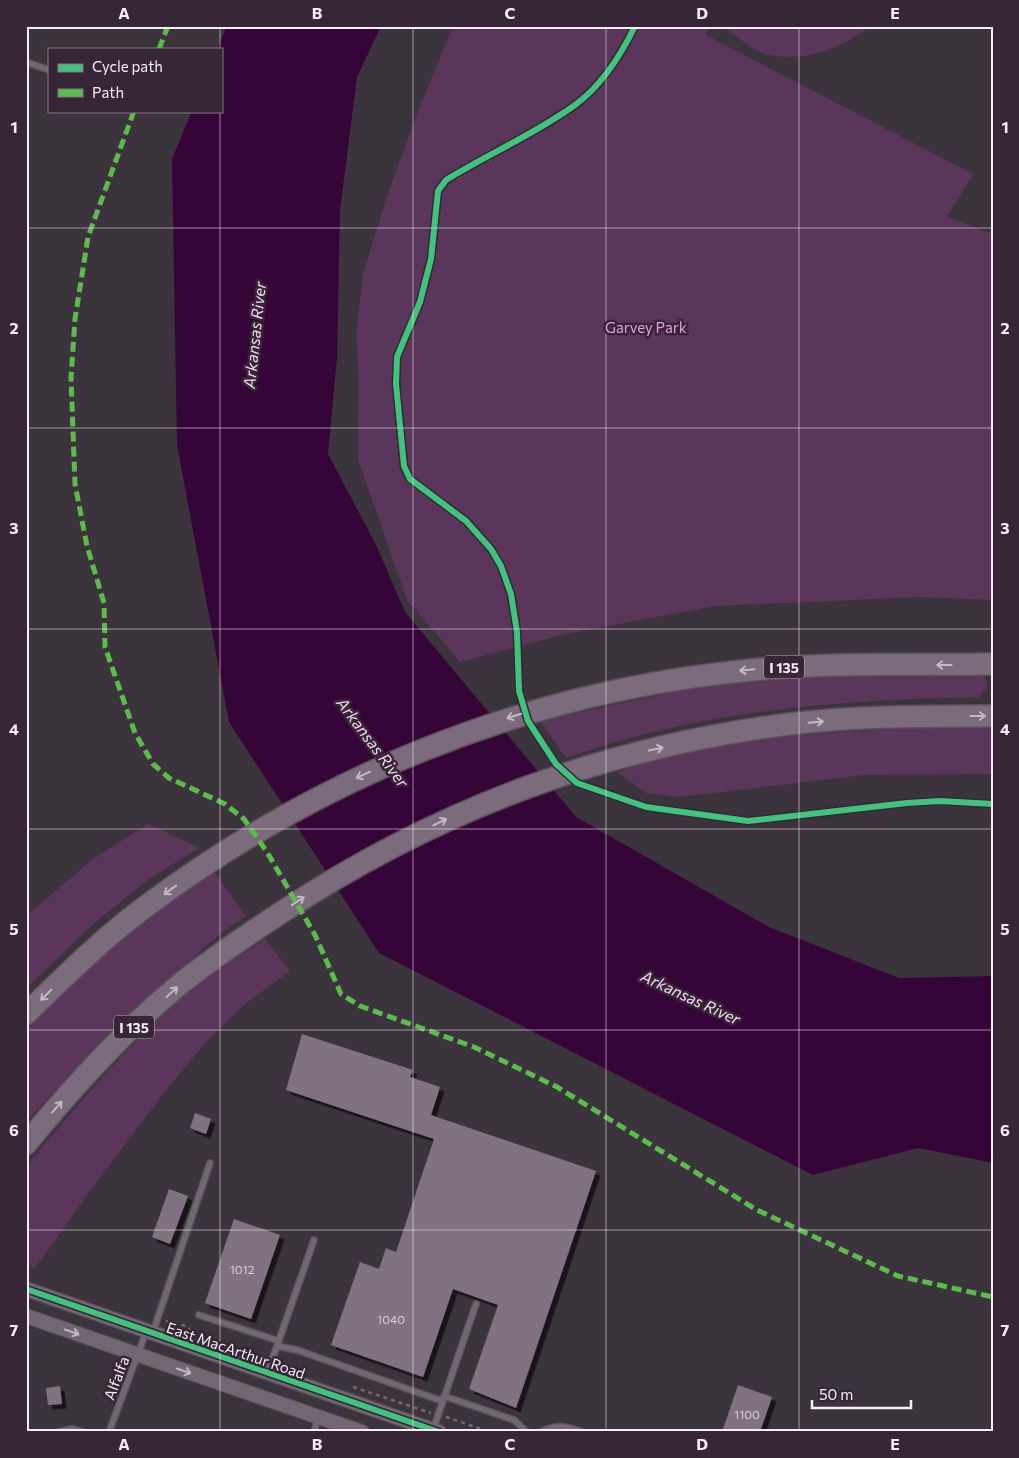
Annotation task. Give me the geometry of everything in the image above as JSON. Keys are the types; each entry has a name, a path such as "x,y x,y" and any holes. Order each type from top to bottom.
{"highway":[{"name":"I 135","path":"26,1014 88,955 139,911 210,861 272,822 399,758 521,714 639,687 740,671 802,666 993,664"},
{"name":"I 135","path":"26,1144 58,1105 117,1043 179,985 257,928 320,887 381,851 449,818 518,789 608,760 730,733 790,724 852,718 993,716"}],"street":[{"name":"East MacArthur Road","path":"26,1289 436,1431"},
{"path":"26,1316 362,1432"}],"lane":[{"path":"26,62 48,70"},
{"name":"Alfalfa","path":"109,1432 138,1355 149,1333 210,1163"},
{"path":"268,1373 314,1240"},
{"path":"436,1431 443,1398 476,1304"},
{"path":"199,1315 297,1350 514,1420 527,1432"},
{"path":"314,1432 318,1417"},
{"path":"541,1432 551,1427 568,1427 582,1432"},
{"path":"58,1432 72,1429 82,1432"}],"green space":[{"name":"Garvey Park","path":"453,26 709,26 706,35 973,174 947,217 993,234 993,600 917,597 715,606 565,634 460,662 407,600 358,459 359,382 356,334 363,274 387,196 417,114"},
{"path":"723,26 869,26 846,42 833,48 792,57 760,52"},
{"path":"975,673 984,676 987,682 986,689 979,697 822,705 718,718 616,742 566,758 540,721 710,684 782,675"},
{"path":"907,728 993,728 993,774 864,775 679,797 646,793 617,772 672,755 730,743 818,733"},
{"path":"148,824 199,848 149,879 92,925 26,989 26,916 93,859"},
{"path":"213,870 246,916 220,934 118,1023 26,1122 26,1029 89,968 136,928"},
{"path":"265,939 290,971 245,1004 205,1043 164,1093 35,1268 26,1266 26,1168 33,1158 113,1065 178,1001 209,975"}],"water":[{"name":"Arkansas River","path":"227,26 381,26 357,77 340,210 337,358 328,454 376,545 405,612 576,817 769,927 899,978 993,976 993,1163 918,1148 813,1175 379,953 229,722 177,445 172,159 192,112 222,112 222,48 217,48"}],"building":[{"path":"302,1034 413,1070 410,1077 440,1087 431,1115 596,1171 516,1408 469,1389 498,1305 453,1289 423,1377 331,1345 360,1262 379,1269 386,1248 396,1252 434,1139 286,1090"},
{"path":"195,1113 211,1119 206,1134 190,1128"},
{"path":"169,1189 188,1196 170,1244 152,1237"},
{"path":"234,1219 280,1235 251,1319 205,1303"},
{"path":"738,1385 772,1397 760,1432 722,1432"},
{"path":"60,1386 62,1404 48,1405 46,1388"}],"marked path":[{"path":"159,48 168,26"},
{"path":"134,112 88,237 75,319 71,378 75,484 87,546 104,603 105,647 135,733 153,764 169,778 225,804 244,819 267,852 315,935 341,994 360,1006 474,1047 557,1087 757,1210 898,1276 993,1297"}],"cycle path":[{"path":"635,26 610,69 593,89 575,105 544,125 446,180 438,191 431,259 420,302 397,357 396,384 404,466 410,479 466,521 491,549 501,566 511,594 517,632 519,691 528,721 556,764 577,783 646,807 748,821 907,803 940,801 993,804"},
{"path":"26,1289 439,1432"}]}
